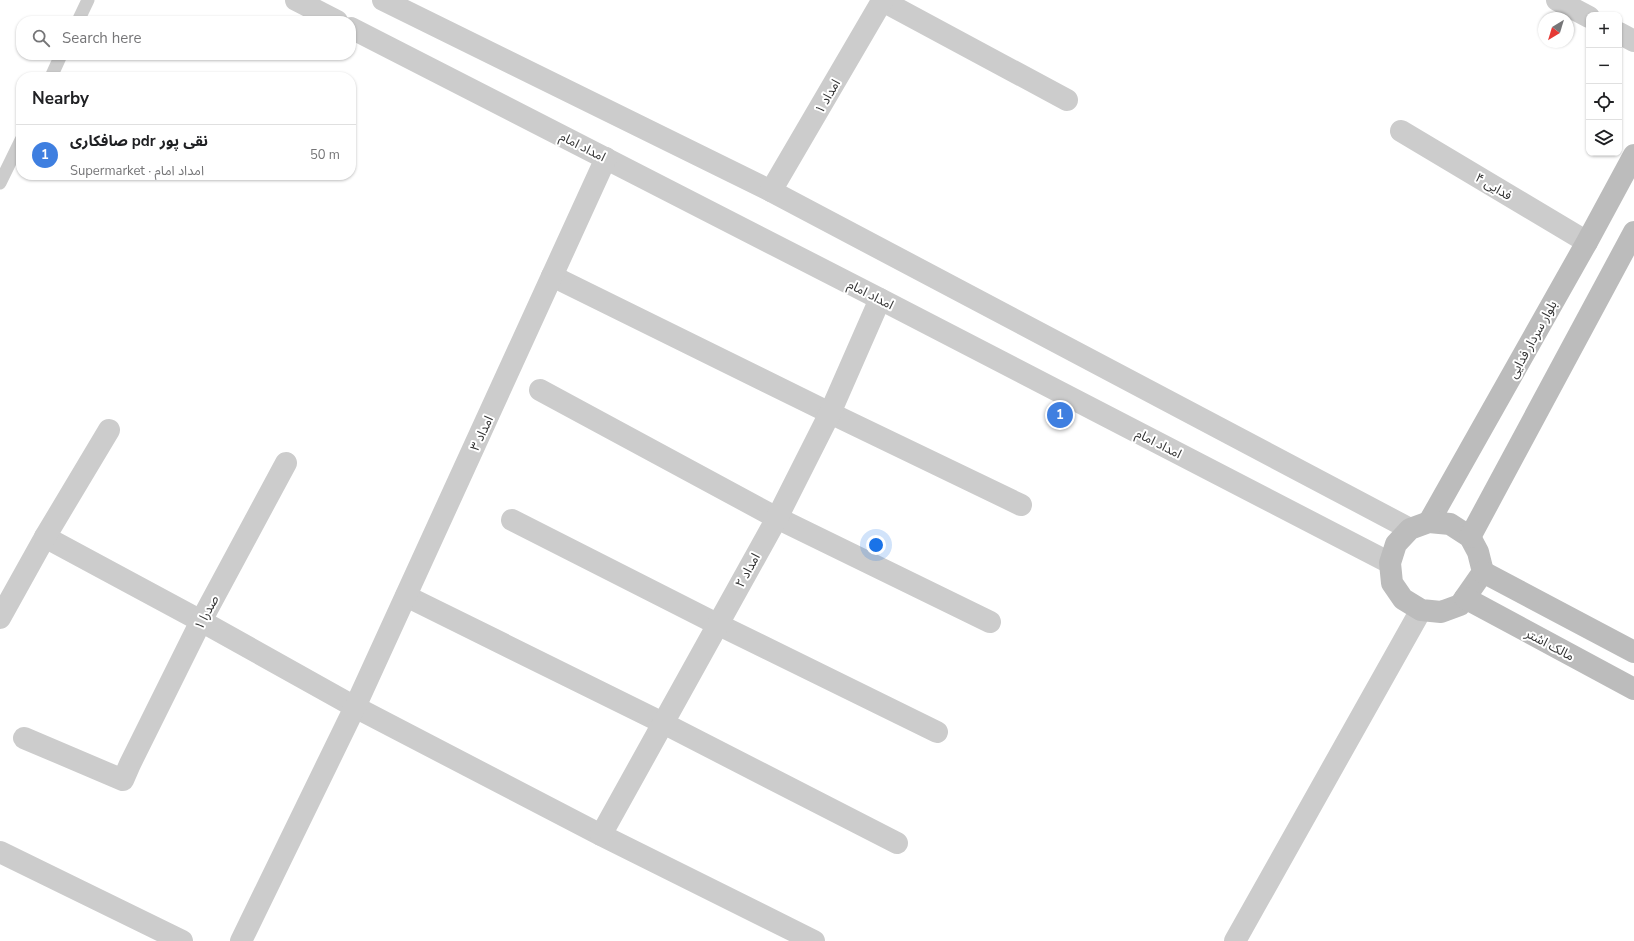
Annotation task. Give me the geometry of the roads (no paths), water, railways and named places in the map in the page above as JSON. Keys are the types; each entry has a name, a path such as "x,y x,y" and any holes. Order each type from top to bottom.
{"main road":[{"name":"بلوار سردار فدایی","path":"1420,526 1587,242 1634,155"},
{"path":"1470,537 1634,232"},
{"path":"1483,572 1460,606 1441,612 1421,610 1404,599 1392,583 1390,562 1396,544 1420,526 1450,524 1470,537 1478,552 1483,572 1634,652"},
{"name":"مالک اشتر","path":"1465,598 1634,689"}],"street":[{"path":"296,0 327,16"},
{"path":"383,0 771,190 1420,526"},
{"name":"امداد ۱","path":"771,190 882,0 1067,100"},
{"path":"1557,0 1586,15"},
{"name":"امداد امام","path":"356,31 1390,562"},
{"path":"1622,35 1634,41"},
{"name":"فدایی ۴","path":"1401,130 1587,242"},
{"name":"امداد ۳","path":"240,941 355,707 606,158"},
{"path":"552,276 1021,505"},
{"name":"امداد ۲","path":"601,835 777,518 830,413 880,299"},
{"path":"540,390 777,518 990,622"},
{"path":"0,618 45,537 110,430"},
{"name":"صدرا ۱","path":"24,738 123,780 201,621 286,463"},
{"path":"512,520 717,624 937,732"},
{"path":"45,537 201,621 355,707 601,835 814,941"},
{"path":"406,596 663,722 897,842"},
{"path":"1236,941 1421,610"},
{"path":"0,852 182,941"}],"lane":[{"path":"80,16 88,0"},
{"path":"54,72 60,60"},
{"path":"0,183 16,150"}],"place":[{"name":"صافکاری pdr نقی پور","path":"1060,415"}]}
